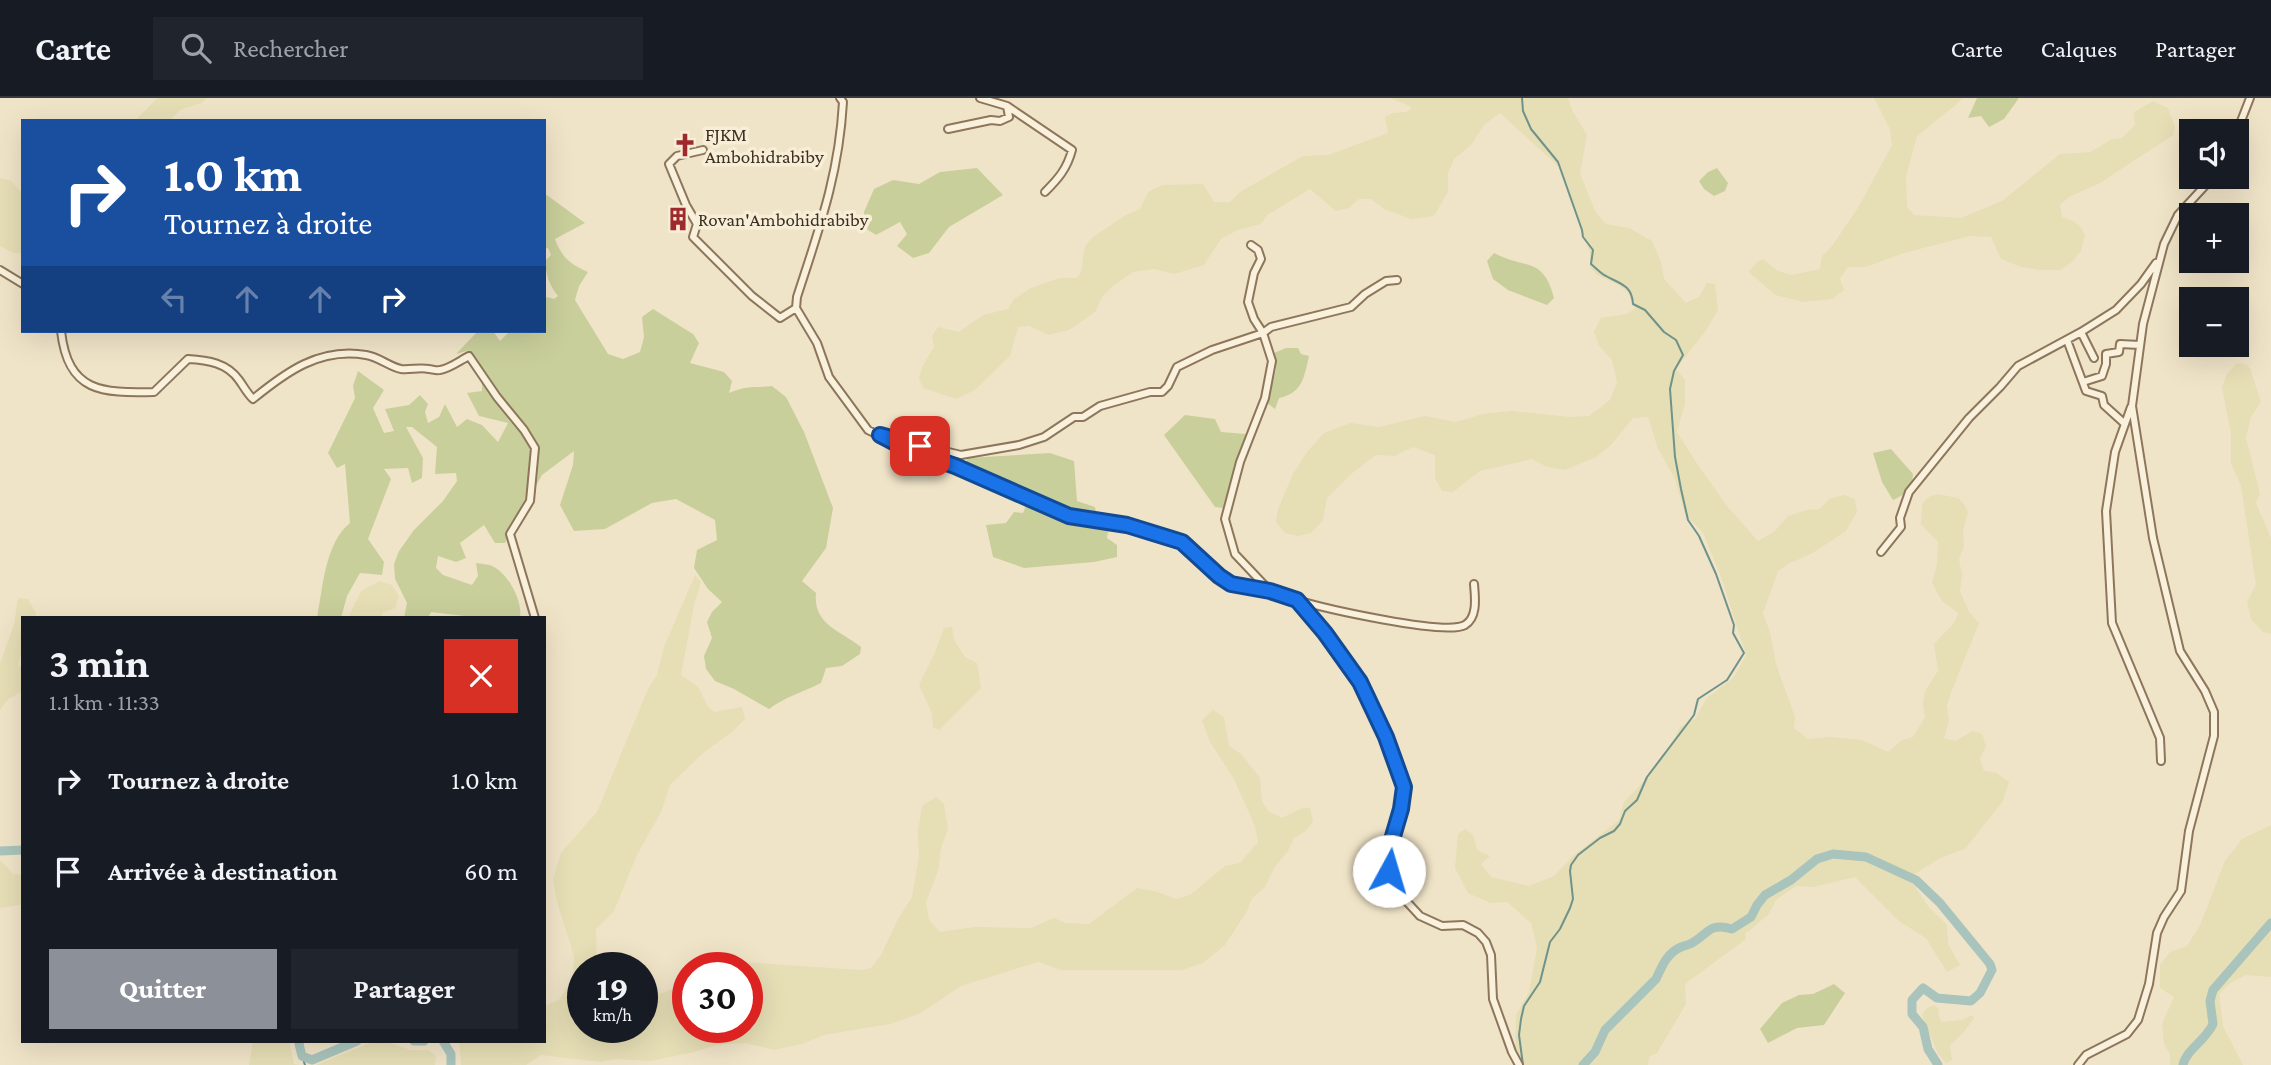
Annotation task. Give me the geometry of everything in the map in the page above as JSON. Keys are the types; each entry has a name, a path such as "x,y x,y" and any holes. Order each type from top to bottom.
{"street":[{"path":"703,150 677,156 669,164 697,224 693,237 752,296 780,318 796,308 821,228 838,158 843,102 840,98"},
{"path":"980,98 1007,106 1072,150 1060,178 1045,192"},
{"path":"2242,119 2250,98"},
{"path":"948,129 991,120 1000,121 1009,117 1007,106"},
{"path":"2161,761 2160,738 2112,623 2106,511 2115,452 2132,406 2143,324 2159,259 2178,215 2202,189"},
{"path":"1251,245 1258,250 1261,259 1254,273 1248,302 1263,333 1272,361 1265,398 1240,462 1225,519 1235,554 1270,591"},
{"path":"1881,552 1901,527 1900,519 1909,492 1969,418 2018,366 2116,310 2141,284 2159,259"},
{"path":"0,270 21,283"},
{"path":"880,435 961,455 1044,437 1074,417 1083,417 1108,403 1150,391 1162,392 1177,367 1212,351 1263,333 1271,327 1351,307 1386,281 1397,280"},
{"path":"796,308 817,343 829,377 868,430 907,449 955,466 1069,516 1127,525 1182,542 1231,584 1393,622 1457,627 1467,624 1474,613 1474,584"},
{"path":"2081,332 2094,358"},
{"path":"61,333 68,361 81,378 101,391 154,392 188,359 206,360 225,366 239,379 253,399 283,375 319,358 367,355 381,358 400,369 440,370 469,356 535,448 530,500 510,534 534,616"},
{"path":"2067,340 2086,391 2102,396 2104,405 2125,424"},
{"path":"2083,382 2102,376 2106,354 2119,352 2120,344 2140,345"},
{"path":"2078,1065 2086,1055 2127,1034 2138,1020 2149,984 2157,933 2181,891 2189,831 2214,736 2214,712 2205,691 2180,652 2153,538 2132,406"},
{"path":"1297,600 1360,682 1386,737 1404,787 1401,809 1389,850 1389,871 1397,891 1420,916 1442,926 1463,925 1478,933 1486,942 1491,955 1493,999 1511,1052 1519,1065"}],"shaded area":[{"path":"157,98 207,98 202,103 180,110 171,119 137,119"},
{"path":"1390,98 1568,98 1587,135 1580,174 1596,213 1606,224 1629,228 1652,241 1661,262 1664,279 1686,303 1699,297 1707,283 1715,284 1718,310 1676,369 1685,380 1685,404 1677,432 1696,462 1727,506 1758,541 1774,532 1788,516 1820,509 1829,499 1844,495 1855,499 1857,512 1846,531 1778,571 1763,613 1776,664 1795,717 1794,728 1808,739 1830,737 1862,740 1888,752 1902,740 1913,737 1925,717 1925,691 1938,671 1934,644 1955,622 1958,613 1942,601 1932,583 1937,564 1938,542 1921,524 1922,504 1937,494 1958,498 1964,504 1968,512 1963,530 1964,546 1959,559 1962,575 1960,591 1969,612 1979,623 1947,705 1949,721 1944,738 1955,741 1973,731 1982,734 1986,746 1980,759 1984,771 1997,773 2009,782 2003,801 1965,849 1940,858 1915,874 1916,888 1928,906 1947,925 1948,944 1960,965 1947,972 1926,938 1899,921 1855,877 1814,887 1796,886 1776,900 1769,914 1745,934 1746,939 1685,984 1686,1004 1657,1053 1649,1057 1648,1065 1523,1065 1515,1053 1516,1015 1529,992 1537,948 1531,923 1507,902 1491,903 1468,893 1455,868 1458,834 1465,829 1473,835 1477,850 1490,856 1481,864 1491,877 1529,886 1554,876 1573,856 1619,820 1624,802 1672,743 1680,727 1695,719 1707,698 1734,677 1746,655 1720,574 1703,533 1685,514 1675,479 1658,449 1648,417 1633,418 1611,445 1596,457 1565,470 1547,467 1532,459 1480,471 1453,492 1442,491 1435,478 1435,455 1413,447 1395,456 1376,455 1351,474 1327,498 1323,520 1311,533 1298,536 1285,533 1276,522 1278,509 1293,474 1307,452 1324,433 1351,423 1379,427 1425,416 1456,422 1483,414 1511,411 1570,417 1589,416 1610,400 1617,382 1612,360 1599,346 1594,332 1601,318 1626,314 1635,309 1628,293 1619,285 1597,275 1590,267 1590,253 1559,167 1500,113 1484,125 1471,145 1454,159 1448,173 1448,192 1434,216 1411,219 1384,209 1371,199 1359,199 1349,208 1336,211 1310,189 1267,215 1261,224 1238,230 1221,239 1204,265 1174,274 1154,269 1133,272 1102,297 1095,312 1069,330 1049,335 1029,326 1018,327 1010,356 975,390 956,399 923,388 919,378 934,347 932,336 938,327 959,332 983,315 1008,309 1014,299 1031,288 1060,278 1077,278 1081,272 1085,246 1093,237 1140,209 1148,192 1163,185 1203,184 1214,202 1230,202 1240,192 1303,156 1328,155 1388,133 1385,117 1393,113 1407,112 1412,107"},
{"path":"1874,98 1962,98 1917,136 1906,176 1907,207 1914,215 1961,218 2002,201 2060,154 2090,152 2112,139 2122,138 2135,125 2134,112 2153,101 2168,108 2175,127 2173,135 2100,183 2069,197 2060,205 2062,217 2080,226 2085,235 2081,251 2061,270 2021,267 2001,259 1991,237 1970,236 1904,253 1866,267 1848,267 1840,279 1844,290 1832,299 1803,302 1775,295 1749,272 1756,263 1763,259 1778,271 1792,275 1820,269 1822,256 1858,208 1892,145 1890,129"},
{"path":"0,178 11,181 21,192 21,253 13,253 0,246"},
{"path":"2237,363 2250,368 2261,402 2251,417 2246,438 2260,494 2256,503 2271,538 2271,634 2263,632 2251,619 2247,602 2256,584 2241,486 2231,463 2231,434 2222,387 2227,374"},
{"path":"695,575 701,582 681,675 698,687 707,705 714,712 742,707 745,719 704,752 670,785 661,812 637,855 614,911 596,929 597,952 573,952 553,879 561,853 597,812 648,689 657,675 664,647"},
{"path":"380,581 392,585 399,596 395,608 382,613 382,616 349,616 361,591"},
{"path":"18,598 28,599 36,613 35,616 21,616 21,653 18,666 21,667 21,692 8,699 0,710 0,664 14,624"},
{"path":"952,627 954,640 965,657 977,663 981,688 939,730 933,727 932,713 919,685 944,628"},
{"path":"1213,710 1224,717 1229,746 1241,754 1260,778 1262,801 1268,811 1282,818 1302,808 1310,808 1313,822 1306,831 1294,838 1265,887 1252,898 1247,911 1225,945 1203,963 1182,970 1061,970 1038,962 961,986 921,1013 890,1024 824,1035 802,1044 774,1050 745,1043 763,1043 763,963 862,970 871,968 881,955 912,897 919,857 918,831 922,806 936,797 944,804 948,829 941,848 938,871 926,902 929,920 940,932 975,927 1031,928 1054,918 1066,923 1089,924 1137,888 1176,899 1190,895 1225,866 1240,863 1258,842 1255,826 1233,777 1210,742 1202,720"},
{"path":"2271,825 2271,977 2246,975 2229,984 2219,994 2223,1026 2243,1065 2170,1065 2162,1024 2174,997 2160,988 2160,965 2170,952 2187,946 2200,925 2225,861 2242,839"},
{"path":"0,860 13,874 21,875 21,904 0,908"},
{"path":"567,988 567,1043 658,1043 658,994 672,989 672,1043 745,1043 717,1045 650,1061 616,1059 601,1062 541,1055 526,1065 461,1065 459,1043 546,1043 546,1005 559,1000"},
{"path":"1934,1005 1939,1009 1938,1015 1942,1022 1962,1020 1972,1015 1974,1018 1950,1045 1952,1060 1946,1063 1938,1054 1922,1014"},
{"path":"253,1043 291,1043 294,1064 299,1065 249,1065"},
{"path":"370,1043 391,1043 410,1050 429,1050 436,1056 435,1065 316,1065"}],"green space":[{"path":"1977,98 2019,98 2004,119 1989,127 1981,116 1968,118"},
{"path":"977,168 1003,195 949,227 929,253 913,258 897,246 907,234 900,222 876,235 865,228 864,212 874,189 893,180 919,184 940,172"},
{"path":"1717,168 1728,183 1725,191 1714,196 1704,189 1699,181"},
{"path":"546,194 585,223 555,239 567,260 588,272 579,286 575,300 608,354 623,359 640,352 644,337 642,317 653,309 693,334 699,343 690,363 724,372 732,381 729,393 746,388 772,386 786,397 804,432 833,508 826,548 802,581 816,593 816,604 823,619 861,647 860,654 842,666 826,668 821,683 769,709 715,681 706,669 704,656 712,638 707,622 722,602 708,589 694,568 697,550 717,540 715,520 676,499 652,503 605,529 574,531 560,505 573,465 574,451 542,475 505,543 495,543 484,525 460,543 466,558 456,562 438,556 436,568 443,575 472,585 478,576 476,563 490,565 498,570 509,581 517,596 520,616 464,616 431,612 429,616 404,616 407,603 395,579 394,564 399,551 457,481 456,473 435,474 437,447 412,427 406,427 423,458 422,478 412,483 408,468 384,469 391,479 368,539 384,562 382,575 360,573 347,596 342,616 317,616 330,554 335,542 350,523 345,464 337,468 328,453 355,398 353,386 358,371 384,390 373,408 384,433 394,431 385,409 409,405 420,395 428,404 425,412 428,423 439,417 445,404 457,427 467,419 482,425 498,442 508,423 479,416 467,393 482,391 482,369 470,350 456,354 476,333 494,333 500,341 508,333 546,333 546,298 554,299 558,296 550,284 546,270 546,260 551,255 548,248"},
{"path":"1494,253 1539,270 1550,285 1554,298 1547,305 1508,290 1493,279 1487,261"},
{"path":"1286,348 1298,348 1301,354 1309,356 1298,388 1279,398 1275,409 1267,403 1276,370 1274,353"},
{"path":"1185,415 1215,419 1221,432 1246,434 1223,508 1215,507 1164,435"},
{"path":"1891,449 1913,474 1908,490 1893,500 1882,482 1873,453"},
{"path":"1050,453 1074,461 1077,501 1095,507 1097,518 1116,529 1108,532 1107,538 1117,545 1117,557 1094,562 1024,568 993,557 986,525 1006,523 1014,512 1023,513 1026,505 966,464 967,458"},
{"path":"1834,984 1845,993 1824,1025 1797,1028 1768,1043 1760,1029 1782,1003 1799,995 1813,994"}],"waterway":[{"path":"1522,98 1523,111 1531,129 1558,162 1583,237 1593,250 1591,264 1628,289 1633,304 1645,310 1664,332 1676,340 1683,355 1674,371 1670,389 1675,457 1681,489 1688,520 1699,536 1716,574 1734,625 1733,633 1744,653 1727,680 1698,699 1694,715 1647,777 1637,800 1625,811 1620,824 1578,855 1571,865 1573,899 1560,929 1550,942 1540,982 1524,1006 1519,1035 1523,1065"},
{"path":"0,851 21,850"},
{"path":"1583,1065 1595,1052 1605,1030 1656,979 1672,953 1713,928 1732,929 1751,917 1765,895 1791,880 1817,859 1833,854 1866,857 1916,880 1940,903 1990,964 1992,970 1980,993 1971,1001 1937,998 1923,988 1912,1000 1912,1014 1923,1027 1928,1049 1938,1065"},
{"path":"2183,1065 2213,1024 2210,1001 2213,990 2271,923"},
{"path":"299,1043 302,1056 312,1060 352,1043"},
{"path":"444,1043 451,1054 451,1065"},
{"path":"302,1056 305,1065"}],"place":[{"name":"FJKM Ambohidrabiby","path":"685,145"},
{"name":"Rovan'Ambohidrabiby","path":"678,219"}],"route":[{"path":"920,446 880,435 907,449 955,466 1069,516 1127,525 1182,542 1231,584 1270,591 1297,600 1360,682 1386,737 1404,787 1401,809 1389,850 1389,871"}]}
